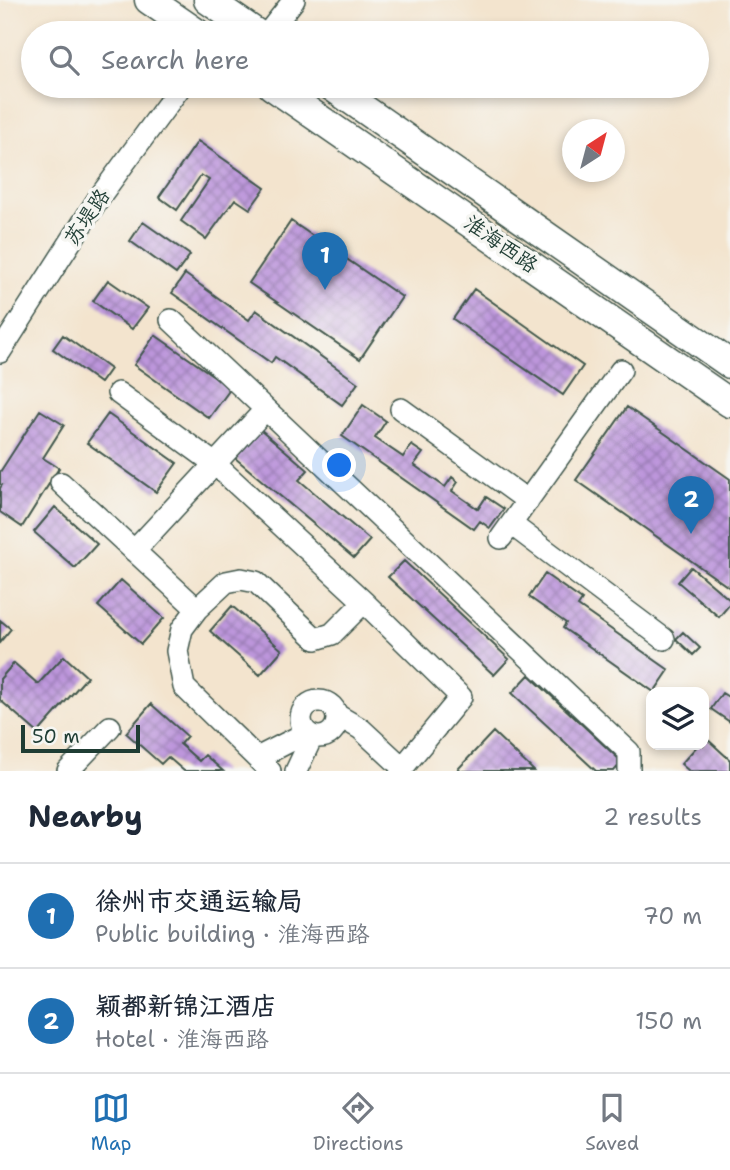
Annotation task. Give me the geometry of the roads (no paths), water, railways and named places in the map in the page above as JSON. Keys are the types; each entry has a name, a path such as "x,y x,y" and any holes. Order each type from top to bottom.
{"main road":[{"path":"149,0 180,21"},
{"path":"208,0 239,21"},
{"name":"淮海西路","path":"289,98 730,403"},
{"name":"淮海西路","path":"348,98 730,364"}],"street":[{"path":"277,21 294,0"},
{"name":"苏堤路","path":"0,352 98,199 172,98"},
{"path":"171,320 629,752 629,771"},
{"path":"621,370 506,531 664,639"},
{"path":"118,393 215,464 364,602 461,697 402,769 361,729 337,715 329,704 316,701 304,708 300,720 309,735"},
{"path":"401,409 528,501"},
{"path":"134,551 265,410"},
{"path":"61,483 197,609"},
{"path":"337,715 335,728 326,737 309,735 263,765 184,687 177,651 182,629 197,609 226,582 241,579 256,582 316,639 332,634 364,602"},
{"path":"81,767 110,727"},
{"path":"296,771 309,735"}],"place":[{"name":"徐州市交通运输局","path":"325,290"},
{"name":"颖都新锦江酒店","path":"691,534"}]}
